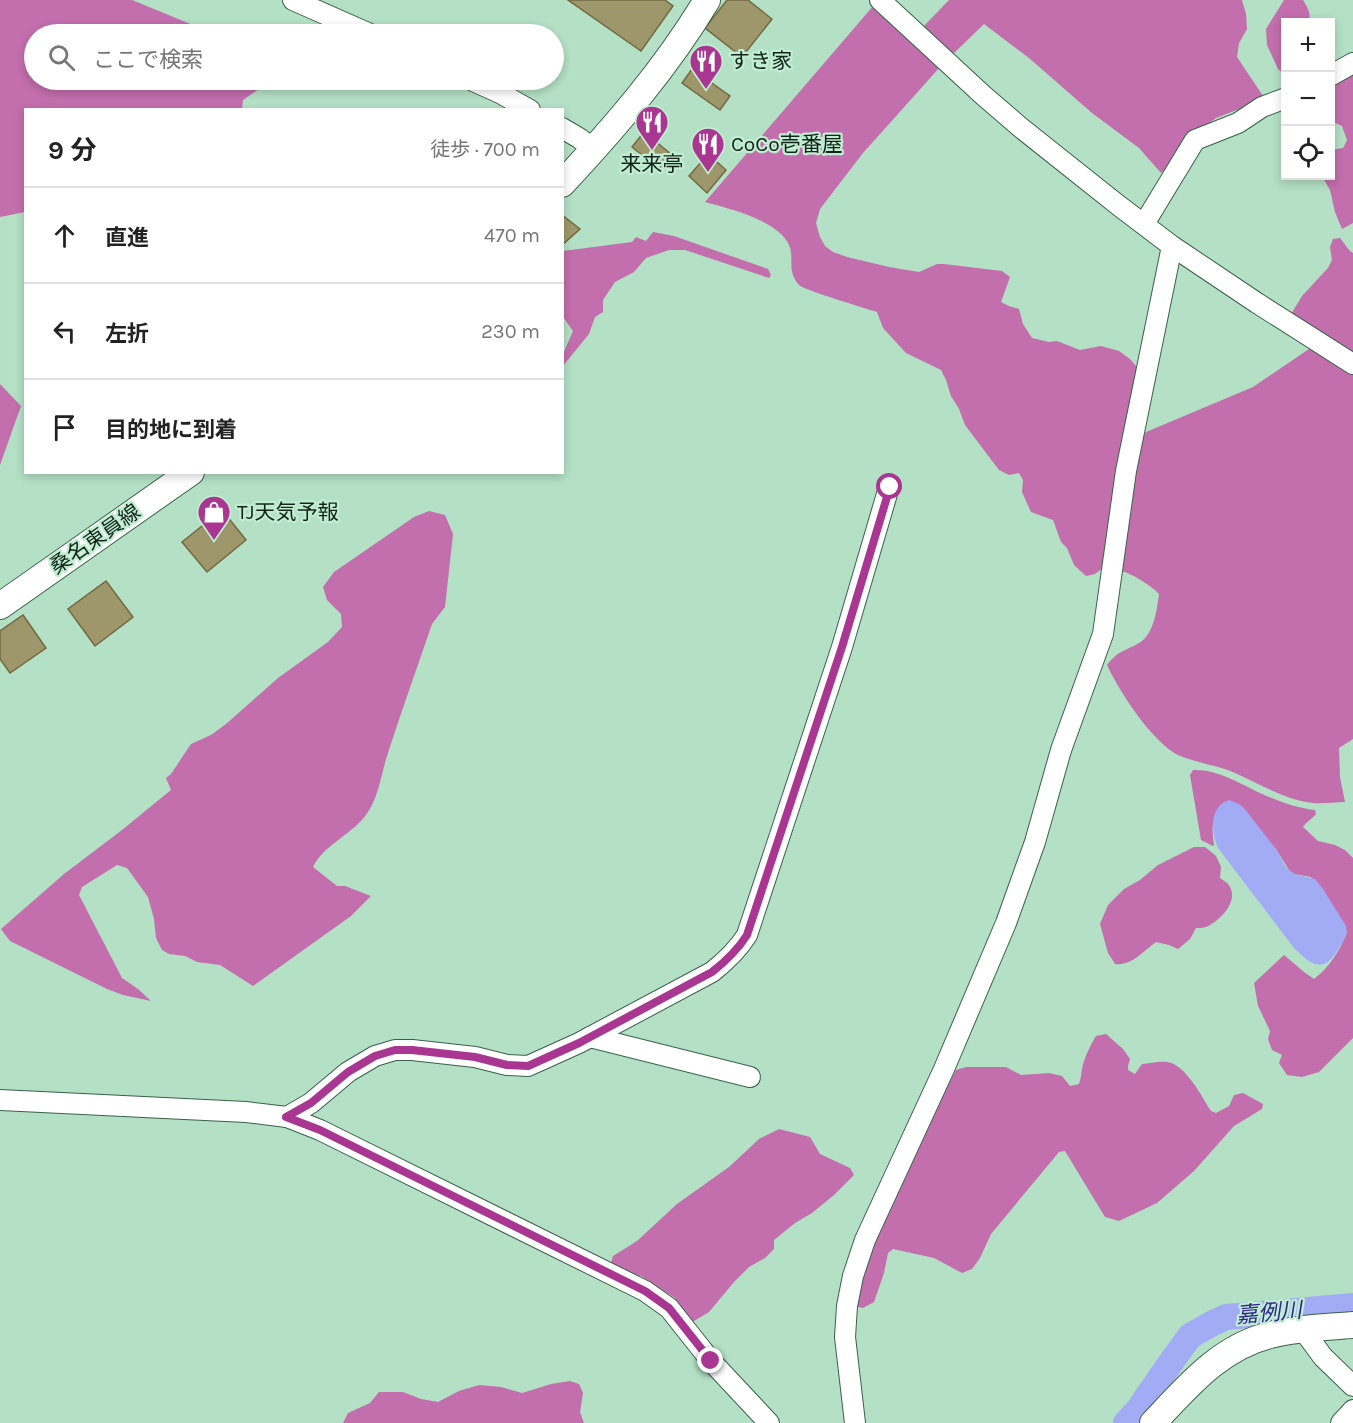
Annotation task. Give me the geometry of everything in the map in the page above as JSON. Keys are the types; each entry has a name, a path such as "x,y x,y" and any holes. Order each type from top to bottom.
{"main road":[{"path":"564,182 594,150 651,80 692,25 707,0"},
{"name":"桑名東員線","path":"0,606 188,474"},
{"path":"1153,1423 1206,1369 1254,1339 1272,1334 1353,1324"}],"street":[{"path":"293,0 347,24"},
{"path":"880,0 1020,127 1172,246 1353,364"},
{"path":"1335,73 1353,63"},
{"path":"493,90 526,108"},
{"path":"1144,224 1195,140 1238,123 1262,107 1281,100"},
{"path":"564,129 594,150"},
{"path":"855,1423 845,1337 847,1306 853,1276 865,1240 944,1069 1006,923 1035,842 1061,750 1103,634 1126,471 1172,246"},
{"path":"286,1117 311,1103 348,1072 375,1056 395,1050 475,1057 507,1065 528,1066 590,1037 712,972 728,960 747,935 842,647 890,487"},
{"path":"590,1037 750,1077"},
{"path":"0,1100 246,1112 286,1117 320,1130 645,1291 669,1308 711,1361 769,1423"},
{"path":"1303,1330 1323,1357 1353,1386"},
{"path":"1341,1423 1353,1410"}],"shaded area":[{"path":"0,0 132,0 191,24 24,24 24,90 258,90 243,100 242,108 24,108 24,212 0,217"},
{"path":"949,0 1242,0 1247,29 1239,43 1237,57 1265,99 1216,118 1197,132 1181,153 1161,173 1139,148 1092,113 1029,58 984,24 951,56 923,27"},
{"path":"1284,0 1303,0 1308,8 1310,18 1281,18 1281,72 1267,45 1266,29"},
{"path":"874,5 940,67 863,153 820,209 816,223 820,237 825,246 833,252 889,267 919,272 937,264 944,264 1002,271 1010,277 1001,302 1019,309 1023,324 1032,338 1049,342 1057,341 1080,350 1101,346 1119,351 1130,359 1141,372 1107,565 1095,574 1086,576 1074,565 1067,548 1061,542 1053,520 1031,512 1022,492 1023,480 1019,473 1009,475 999,470 965,425 941,370 906,353 883,328 877,312 799,285 793,274 789,245 775,229 752,217 705,202"},
{"path":"1353,72 1353,223 1342,229 1330,190 1324,180 1335,180 1335,149 1343,148 1347,140 1342,126 1335,123 1335,83"},
{"path":"653,232 674,236 768,269 771,275 769,278 685,250 669,250 646,258 634,272 615,282 603,300 603,312 595,317 589,334 564,365 564,352 573,331 564,318 564,251 632,242 636,237 646,241"},
{"path":"1340,238 1353,253 1353,359 1290,316 1302,296 1328,268 1332,260 1330,247 1333,239"},
{"path":"1309,349 1316,350 1353,372 1353,739 1339,748 1340,777 1345,802 1313,803 1293,799 1228,770 1178,755 1147,728 1107,665 1119,654 1144,639 1154,621 1157,607 1159,594 1156,591 1146,583 1120,571 1135,451 1146,432 1253,387"},
{"path":"0,384 21,406 0,465"},
{"path":"429,511 445,515 453,534 445,607 432,624 372,805 362,820 324,852 313,867 337,886 345,886 371,896 351,916 253,986 220,965 197,962 162,950 156,938 148,897 127,868 117,865 82,887 79,895 122,978 151,1001 107,989 10,941 1,929 64,874 171,790 166,778 191,744 211,735 226,724 278,678 328,642 342,627 341,614 327,600 323,587 334,572 414,517"},
{"path":"1193,770 1219,774 1280,801 1315,810 1316,814 1303,827 1318,841 1335,845 1345,850 1353,858 1353,1038 1319,1072 1302,1077 1287,1075 1279,1063 1282,1055 1272,1050 1268,1039 1270,1031 1258,1006 1254,983 1284,955 1314,979 1334,958 1347,932 1311,877 1294,874 1276,849 1220,806 1213,825 1214,845 1201,840 1190,775"},
{"path":"1194,847 1205,847 1216,856 1221,867 1220,878 1228,884 1231,890 1232,897 1223,915 1205,927 1196,928 1190,939 1178,949 1156,942 1127,963 1115,964 1108,953 1100,924 1108,905 1124,889 1140,880 1158,865"},
{"path":"1106,1034 1123,1049 1130,1059 1128,1070 1135,1074 1142,1064 1164,1062 1177,1066 1194,1084 1211,1111 1216,1113 1229,1106 1234,1095 1243,1093 1263,1104 1262,1109 1234,1126 1194,1171 1157,1203 1119,1221 1105,1217 1065,1151 1059,1152 991,1234 972,1269 962,1273 934,1258 893,1249 888,1253 874,1302 863,1308 858,1307 856,1299 881,1211 956,1070 966,1067 1006,1067 1021,1075 1049,1073 1062,1076 1070,1086 1079,1084 1084,1061 1096,1036"},
{"path":"779,1129 810,1137 820,1154 850,1168 854,1175 812,1213 774,1240 774,1249 765,1258 749,1267 709,1312 689,1324 675,1298 641,1276 630,1275 610,1266 613,1256 637,1241 677,1204 729,1167 759,1139"},
{"path":"570,1381 579,1384 583,1393 580,1412 584,1423 343,1423 348,1413 370,1403 379,1392 403,1392 438,1402 459,1391 479,1385 501,1387 522,1393"}],"water":[{"path":"1229,800 1244,808 1276,849 1286,867 1294,874 1315,879 1346,926 1344,940 1328,962 1312,963 1294,948 1218,848 1213,820 1222,803"}],"building":[{"path":"568,0 665,0 673,6 641,51"},
{"path":"727,0 748,0 772,19 742,57 705,28"},
{"name":"すき家","path":"692,69 730,96 720,110 682,83"},
{"name":"来来亭","path":"644,132 671,154 659,169 632,147"},
{"name":"CoCo壱番屋","path":"708,154 726,170 707,193 689,176"},
{"path":"564,217 580,229 564,243"},
{"name":"TJ天気予報","path":"222,510 246,540 207,572 182,542"},
{"path":"106,581 133,617 95,646 68,609"},
{"path":"23,615 46,648 10,673 0,659 0,631"}],"waterway":[{"name":"嘉例川","path":"1126,1423 1138,1410 1190,1336 1213,1323 1226,1317 1353,1306"}],"place":[{"name":"すき家","path":"706,90"},
{"name":"来来亭","path":"652,151"},
{"name":"CoCo壱番屋","path":"708,173"},
{"name":"TJ天気予報","path":"214,541"}],"route":[{"path":"711,1361 669,1308 645,1291 320,1130 286,1117 311,1103 348,1072 375,1056 395,1050 475,1057 507,1065 528,1066 590,1037 712,972 728,960 747,935 842,647 890,487"}]}
